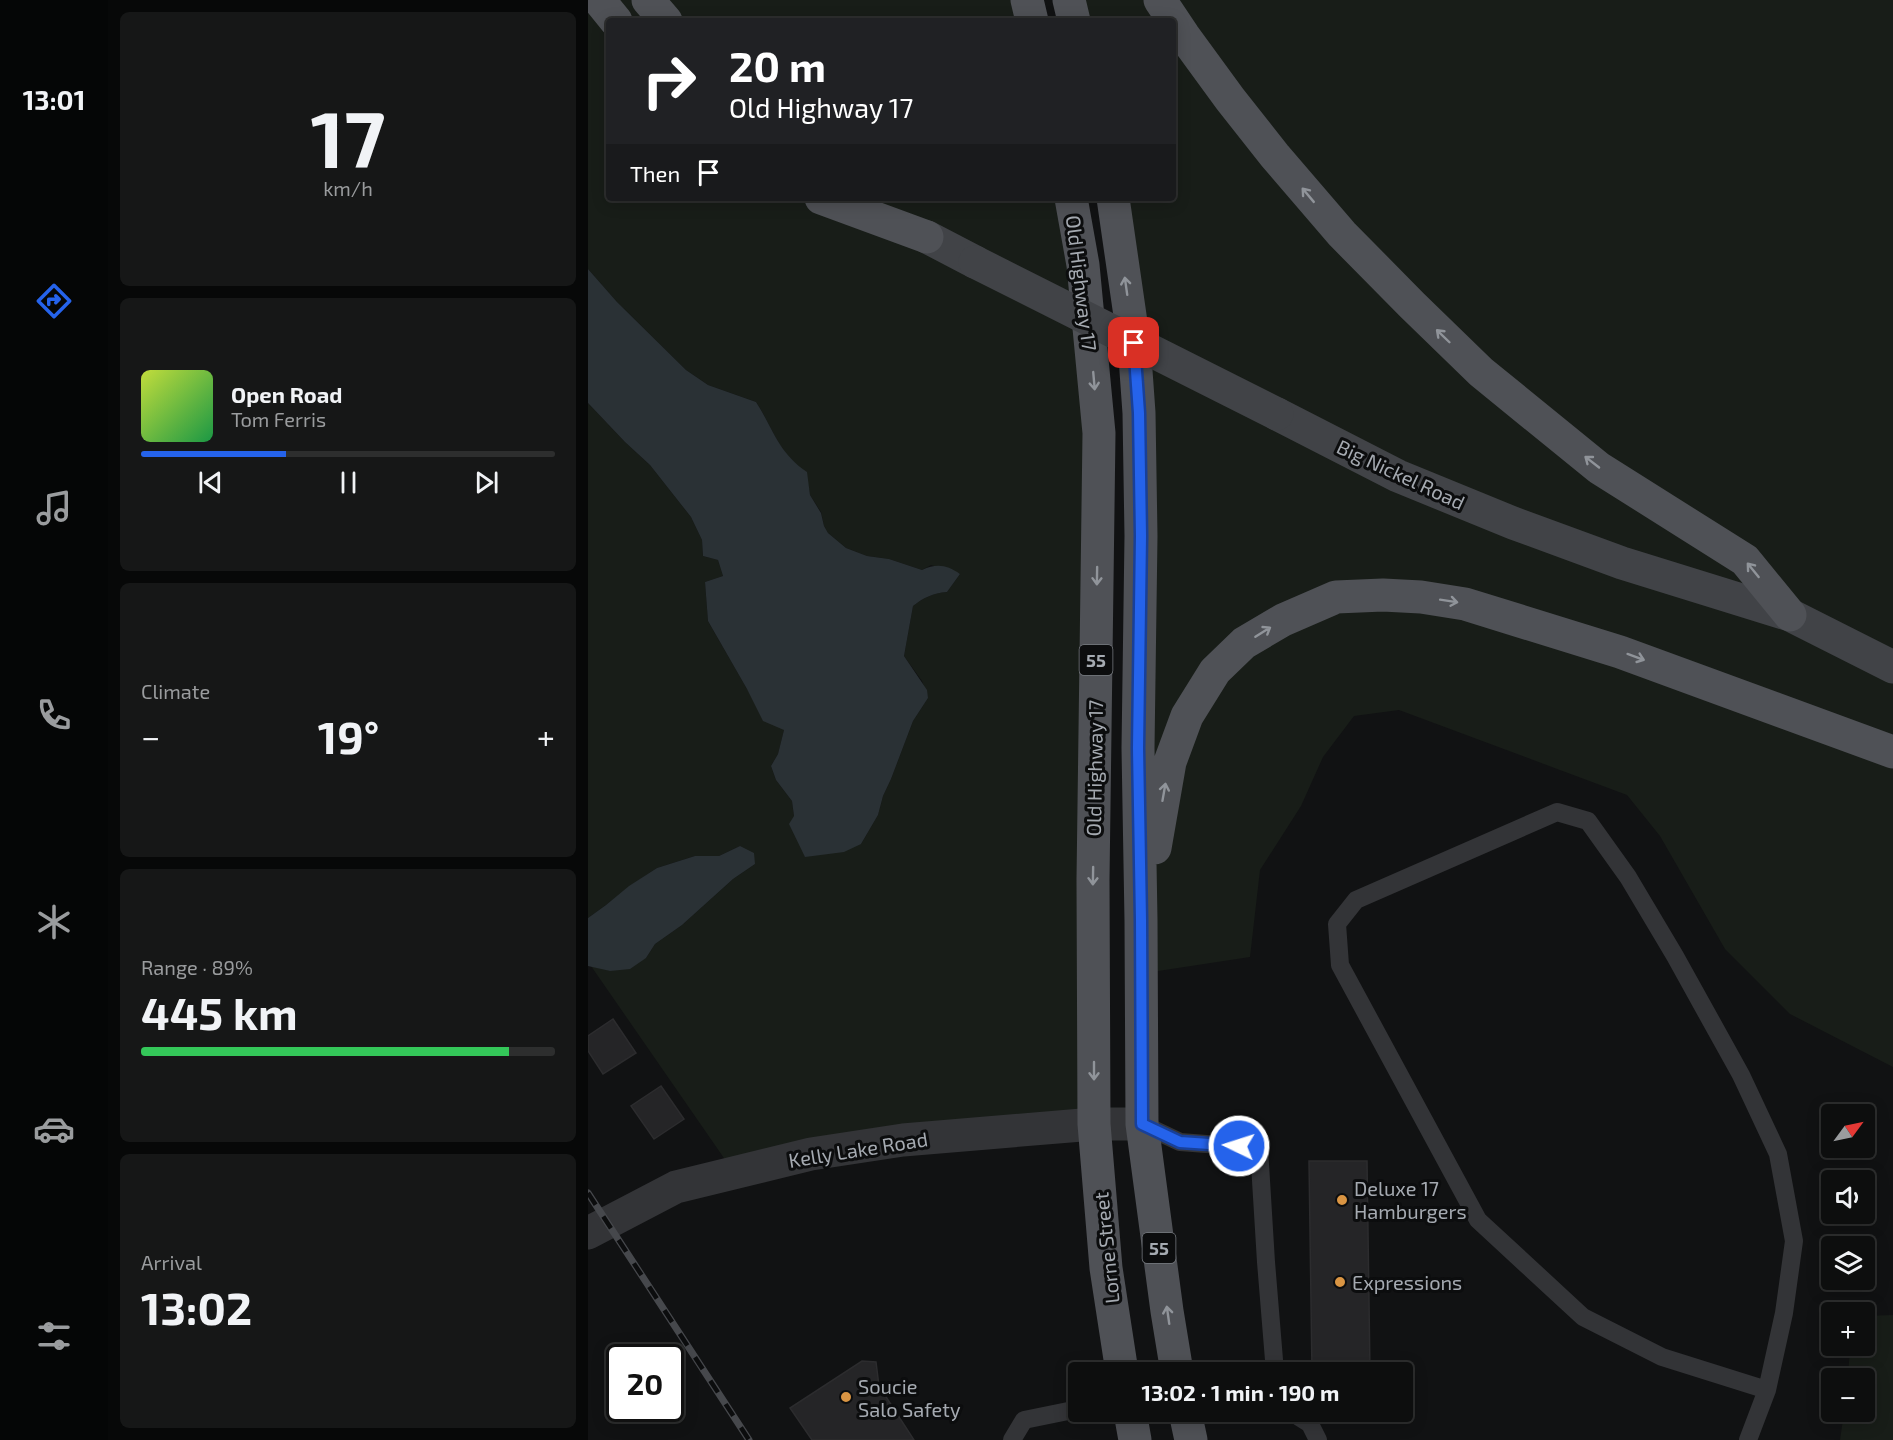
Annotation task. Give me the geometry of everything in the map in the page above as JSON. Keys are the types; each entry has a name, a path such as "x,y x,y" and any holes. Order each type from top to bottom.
{"main road":[{"path":"599,0 614,18"},
{"path":"648,0 663,18"},
{"path":"1027,0 1031,18"},
{"path":"1069,0 1073,18"},
{"path":"1160,0 1172,18"},
{"path":"1176,24 1230,99 1275,156 1342,234 1419,313 1481,372 1599,468 1745,560 1790,615"},
{"path":"829,201 927,237"},
{"path":"878,201 927,237"},
{"name":"Old Highway 17","path":"1072,201 1083,265 1099,434 1093,880 1094,1124"},
{"name":"55","path":"1113,201 1134,343 1139,413 1141,536 1138,748 1142,1124 1167,1311 1176,1362"},
{"name":"Big Nickel Road","path":"927,237 1398,476 1513,523 1623,563 1790,615 1893,667"},
{"path":"1140,889 1154,854 1170,762 1187,716 1215,671 1244,643 1273,626 1336,597 1383,595 1421,597 1465,604 1620,652 1893,752"},
{"name":"Lorne Street","path":"1094,1124 1106,1268 1120,1362"},
{"path":"1132,1422 1135,1440"},
{"path":"1187,1422 1191,1440"}],"street":[{"name":"Kelly Lake Road","path":"588,1233 676,1187 812,1154 903,1140 1094,1124 1142,1124"}],"lane":[{"path":"1748,1440 1767,1390 1784,1313 1794,1240 1778,1154 1742,1075 1628,877 1588,822 1557,812 1356,900 1337,924 1340,965 1478,1220 1583,1317 1662,1357 1767,1390"},
{"path":"1142,1124 1180,1142 1259,1148 1274,1362"},
{"path":"1012,1440 1024,1420 1068,1411"},
{"path":"1307,1422 1318,1440"}],"shaded area":[{"path":"588,0 1024,0 1029,18 606,18 606,201 1070,201 1081,268 1092,1126 735,1174 591,966 610,971 646,958 655,944 682,925 733,879 755,864 740,846 719,856 695,856 657,868 588,918 588,403 650,465 691,517 702,540 703,556 718,560 723,576 705,582 708,621 747,689 784,730 778,754 771,766 776,780 792,801 794,816 861,844 878,815 883,796 913,721 928,698 922,681 904,656 913,606 928,596 947,592 960,574 931,565 922,570 889,559 867,556 846,548 828,533 821,512 810,495 806,472 789,457 756,402 708,385 686,370 617,302 588,269"},
{"path":"1071,0 1893,0 1893,1067 1790,1014 1725,949 1660,836 1627,795 1399,710 1354,716 1323,757 1301,806 1260,870 1250,957 1145,973 1116,201 1176,201 1176,18 1075,18"},
{"path":"588,269 617,302 686,370 708,385 756,402 789,457 807,472 810,495 821,513 828,533 846,548 867,556 889,559 922,570 932,566 942,566 960,574 947,592 929,596 913,606 904,656 927,690 928,698 913,721 883,796 878,815 861,844 844,852 805,857 789,824 794,816 792,801 776,780 771,766 778,754 784,730 763,721 708,621 705,582 723,576 718,560 703,556 702,540 691,517 650,465 588,403"},
{"path":"740,846 754,853 755,864 733,879 682,925 655,944 646,958 630,969 610,971 588,966 588,918 629,886 657,868 695,856 719,856"},
{"path":"1893,1315 1893,1440 1840,1440 1843,1422 1875,1422 1875,1368 1849,1368 1849,1356 1875,1356 1875,1316"}],"building":[{"path":"613,1019 636,1053 603,1074 588,1051 588,1036"},
{"path":"661,1086 684,1119 654,1139 631,1106"},
{"path":"1309,1161 1367,1161 1370,1362 1312,1362"},
{"name":"Soucie Salo Safety","path":"862,1361 876,1362 879,1386 914,1440 812,1440 790,1408"}],"railway":[{"path":"588,1193 749,1440"}],"place":[{"name":"Deluxe 17 Hamburgers","path":"1342,1200"},
{"name":"Expressions","path":"1340,1282"},
{"name":"Soucie Salo Safety","path":"846,1397"}],"route":[{"path":"1134,343 1139,413 1141,536 1138,748 1142,1124 1180,1142 1239,1146"}]}
